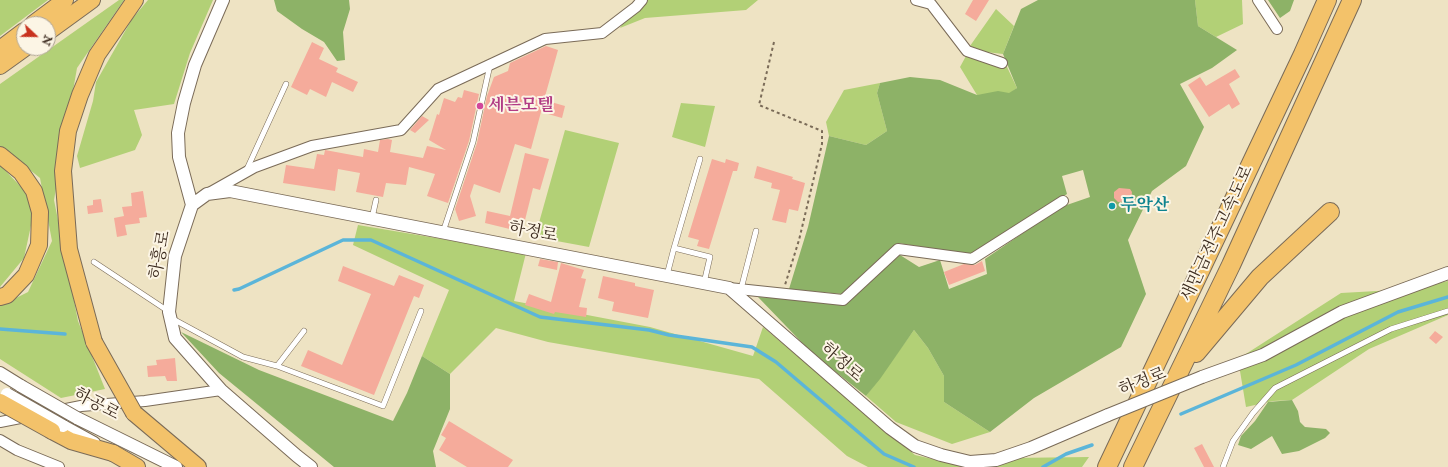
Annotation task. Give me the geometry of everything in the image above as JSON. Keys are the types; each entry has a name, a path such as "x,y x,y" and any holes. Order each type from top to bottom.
{"highway":[{"name":"새만금전주고속도로","path":"1107,467 1296,69 1325,0"},
{"name":"새만금전주고속도로","path":"1133,467 1231,265 1352,0"},
{"path":"1175,379 1260,277 1330,212"}],"main road":[{"path":"44,16 65,0"},
{"path":"56,26 92,0"},
{"path":"135,0 97,55 80,94 68,132 64,171 69,249 94,342 134,413 198,467"},
{"path":"0,48 16,37"},
{"path":"0,66 16,54"},
{"path":"0,155 21,172 34,191 40,212 38,245 26,275 7,294 0,297"},
{"path":"2,395 58,429 71,441 113,453 138,467"}],"street":[{"path":"192,205 179,157 178,133 184,103 195,65 223,0"},
{"path":"916,0 931,4 967,51 1002,63"},
{"path":"1258,0 1277,29"},
{"path":"207,194 255,167 312,146 401,130 438,89 545,39 602,33 639,2"},
{"name":"하정로","path":"192,205 207,194 230,191 729,288 890,428 915,446 941,455 970,462 996,460 1032,448 1202,377 1263,355 1342,312 1448,273"},
{"path":"729,288 843,300 898,249 972,259 1063,201"},
{"name":"하흥로","path":"192,205 175,256 170,314 175,338 221,390 311,467"},
{"name":"하공로","path":"0,373 77,418 176,467"},
{"path":"0,422 81,406 145,401 221,390"},
{"path":"0,440 17,450 59,467"}],"lane":[{"path":"443,232 473,142 490,65"},
{"path":"246,172 286,84"},
{"path":"667,276 700,159"},
{"path":"372,219 376,200"},
{"path":"741,289 756,231"},
{"path":"674,248 710,256 704,283"},
{"path":"94,262 170,314 244,357 277,366 383,406 420,311"},
{"path":"1223,467 1234,441 1253,412 1275,388 1391,329 1448,311"},
{"path":"277,366 304,331"}],"path":[{"path":"774,42 759,105 822,131 822,144 799,240 782,294"}],"green space":[{"path":"0,0 48,0 27,16 16,16 16,24 0,36"},
{"path":"119,0 124,0 77,68 54,200 78,321 105,389 61,398 0,359 0,306 28,292 52,241 40,178 0,146 0,84 40,56 56,56 56,44"},
{"path":"148,0 213,0 190,53 174,104 134,110 142,135 135,150 80,168 77,156 93,101 96,82 132,19"},
{"path":"274,0 349,0 350,9 343,32 345,60 337,61 324,42 302,29 277,11"},
{"path":"638,0 758,0 746,10 645,18 620,28"},
{"path":"1038,0 1195,0 1198,26 1237,50 1212,68 1180,84 1204,127 1186,166 1152,191 1128,240 1146,294 1121,347 1034,398 990,432 944,402 944,376 928,348 914,330 880,379 866,396 812,353 758,297 845,302 900,255 919,267 940,260 949,289 987,274 985,259 1061,207 1090,197 1083,170 1062,176 1067,194 972,255 898,243 842,294 789,289 808,227 829,136 866,145 887,131 877,93 880,83 910,77 940,80 977,95 998,91 1009,93 1017,88 1003,54 1021,9"},
{"path":"1195,0 1242,0 1243,24 1216,37 1198,26"},
{"path":"1268,0 1294,0 1290,11 1280,18"},
{"path":"996,9 1014,26 1003,54 986,52 970,46"},
{"path":"966,56 989,64 1007,67 1017,88 1009,94 977,95 960,67"},
{"path":"880,83 877,93 887,131 866,145 829,136 826,122 844,90"},
{"path":"681,103 715,106 705,147 672,137"},
{"path":"565,130 619,143 589,247 535,237"},
{"path":"0,165 25,191 33,216 24,258 0,287"},
{"path":"358,225 526,253 514,301 650,327 753,356 763,327 915,455 967,467 868,467 847,456 759,379 548,342 496,328 450,374 422,356 449,290 353,245"},
{"path":"1448,281 1448,315 1369,349 1292,400 1273,401 1246,407 1238,359 1341,293 1413,289"},
{"path":"914,330 928,348 944,376 944,402 990,432 952,444 896,422 866,396"},
{"path":"181,332 259,370 393,421 407,393 422,356 450,374 450,409 433,451 436,467 334,467 219,373"},
{"path":"1292,400 1298,411 1300,422 1305,427 1326,429 1330,433 1325,438 1299,451 1282,454 1272,436 1251,449 1238,445 1241,436 1255,421 1268,402"},
{"path":"1089,457 1082,467 984,467 1009,458"}],"building":[{"path":"973,0 989,0 976,21 965,14"},
{"path":"312,42 324,48 319,59 338,68 336,72 358,82 353,92 332,82 326,97 310,89 307,95 291,87"},
{"path":"546,46 558,50 544,100 565,106 562,118 541,112 531,149 515,144 500,193 474,184 470,196 476,216 459,221 455,209 477,143 487,96 494,77 508,71 510,63"},
{"path":"1235,69 1240,77 1229,84 1240,104 1232,109 1229,104 1209,117 1188,85 1200,77 1206,86"},
{"path":"464,90 479,94 469,141 448,203 427,196 435,174 409,167 406,185 386,183 383,197 356,192 360,173 338,169 335,191 283,183 286,165 314,169 317,154 324,155 325,150 363,157 364,149 378,152 380,140 388,139 392,140 390,152 423,158 427,146 446,150 429,140 437,114 439,115 444,98 455,102 458,97 462,98"},
{"path":"422,116 429,120 415,133 410,130"},
{"path":"525,153 549,159 540,190 533,188 522,232 485,223 487,211 510,216"},
{"path":"712,159 725,163 726,159 739,163 737,171 733,171 709,249 697,246 699,240 688,237"},
{"path":"757,166 793,177 792,179 805,183 798,211 789,209 786,223 772,220 780,190 771,188 772,183 754,178"},
{"path":"1119,188 1130,189 1132,192 1131,201 1118,202 1114,198 1114,192"},
{"path":"143,191 147,217 139,218 140,223 125,225 127,235 117,237 114,218 124,216 122,207 132,206 131,193"},
{"path":"101,199 103,212 88,214 87,206 93,205 93,200"},
{"path":"540,259 558,262 557,270 538,266"},
{"path":"982,261 985,271 949,285 944,272 964,264 975,265"},
{"path":"561,263 584,270 581,278 586,279 579,307 587,308 586,317 555,312 554,314 525,305 529,294 551,302"},
{"path":"343,266 394,286 399,275 424,285 419,298 414,296 374,395 301,366 308,350 342,365 371,294 338,281"},
{"path":"603,276 635,283 635,286 654,290 648,318 612,311 614,302 598,298"},
{"path":"1435,331 1443,337 1436,344 1429,338"},
{"path":"175,358 177,381 167,381 165,376 148,377 147,366 157,365 156,360"},
{"path":"449,421 513,460 508,467 467,467 439,450 446,438 441,435"},
{"path":"1202,444 1214,467 1204,467 1194,448"}],"waterway":[{"path":"234,290 343,240 371,240 540,317 649,330 669,335 752,347 776,362 884,454 914,467"},
{"path":"1181,414 1296,365 1398,312 1448,297"},
{"path":"0,329 65,334"},
{"path":"1043,467 1066,454 1092,445"}],"place":[{"name":"세븐모텔","path":"480,106"},
{"name":"두악산","path":"1112,206"}]}
